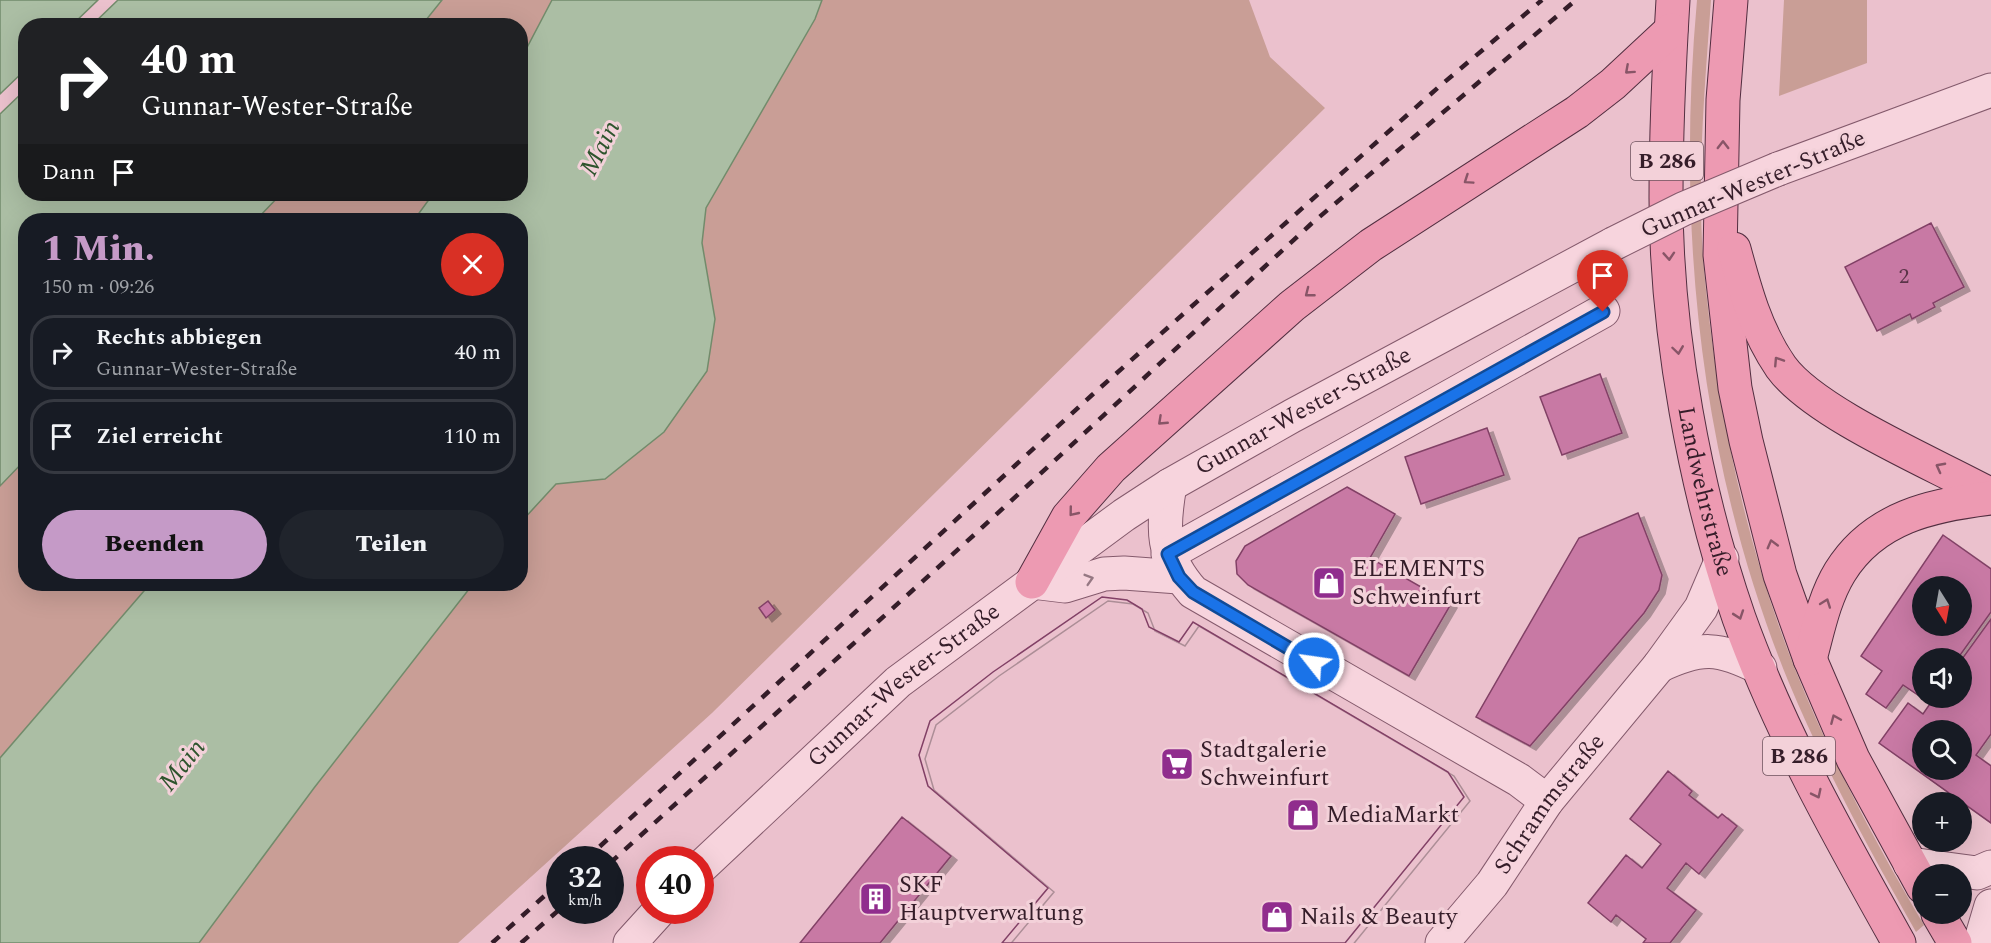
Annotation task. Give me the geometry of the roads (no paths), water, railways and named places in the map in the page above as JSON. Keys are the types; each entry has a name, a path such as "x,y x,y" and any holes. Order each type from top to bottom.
{"main road":[{"name":"Landwehrstraße","path":"1731,0 1723,100 1721,264 1735,388 1780,574 1810,659 1858,770 1912,869"},
{"name":"Landwehrstraße","path":"1672,15 1666,200 1673,304 1683,387 1702,484 1739,617 1760,668 1841,842 1899,943"},
{"path":"1032,582 1068,517 1111,468 1292,306 1381,239 1577,112 1613,84 1672,15"},
{"path":"1723,203 1748,299 1761,335 1783,369 1808,393 1852,422 1991,496"},
{"path":"1810,659 1826,603 1840,572 1869,539 1905,516 1941,504 1991,496"},
{"path":"1944,924 1955,943"}],"street":[{"name":"Gunnar-Wester-Straße","path":"714,855 898,682 1032,582 1170,485 1487,309 1683,209 1778,170 1991,90"},
{"path":"1932,111 1991,116"},
{"path":"1032,582 1065,586 1104,574 1174,565 1603,312"},
{"path":"1170,485 1163,522 1174,565 1193,592 1217,608 1519,780 1547,801"},
{"name":"Schrammstraße","path":"1442,943 1492,884 1547,801 1659,666 1701,608 1722,559"},
{"name":"Schrammstraße","path":"1659,666 1687,652 1714,651 1738,657 1760,668"},
{"path":"1972,873 1991,867"},
{"path":"1980,943 1991,906"},
{"path":"630,943 647,924"}],"water":[{"path":"0,0 98,0 79,18 18,18 18,77 0,94"},
{"path":"118,0 442,0 428,18 99,18"},
{"name":"Main","path":"552,0 822,0 815,19 706,208 702,243 715,319 707,371 664,432 605,479 556,484 528,514 528,213 419,213 428,201 528,201 528,46"},
{"path":"18,97 18,201 274,201 263,213 18,213 18,467 0,486 0,114"},
{"name":"Main","path":"144,591 468,591 314,788 199,943 0,943 0,758"}],"railway":[{"path":"600,846 1092,395 1441,85 1542,0"},
{"path":"624,850 974,535 1311,224 1576,0"},
{"path":"492,943 546,895"},
{"path":"521,943 546,921"}],"place":[{"name":"ELEMENTS Schweinfurt","path":"1329,583"},
{"name":"Stadtgalerie Schweinfurt","path":"1177,764"},
{"name":"MediaMarkt","path":"1303,815"},
{"name":"SKF Hauptverwaltung","path":"876,899"},
{"name":"Nails & Beauty","path":"1277,917"}]}
